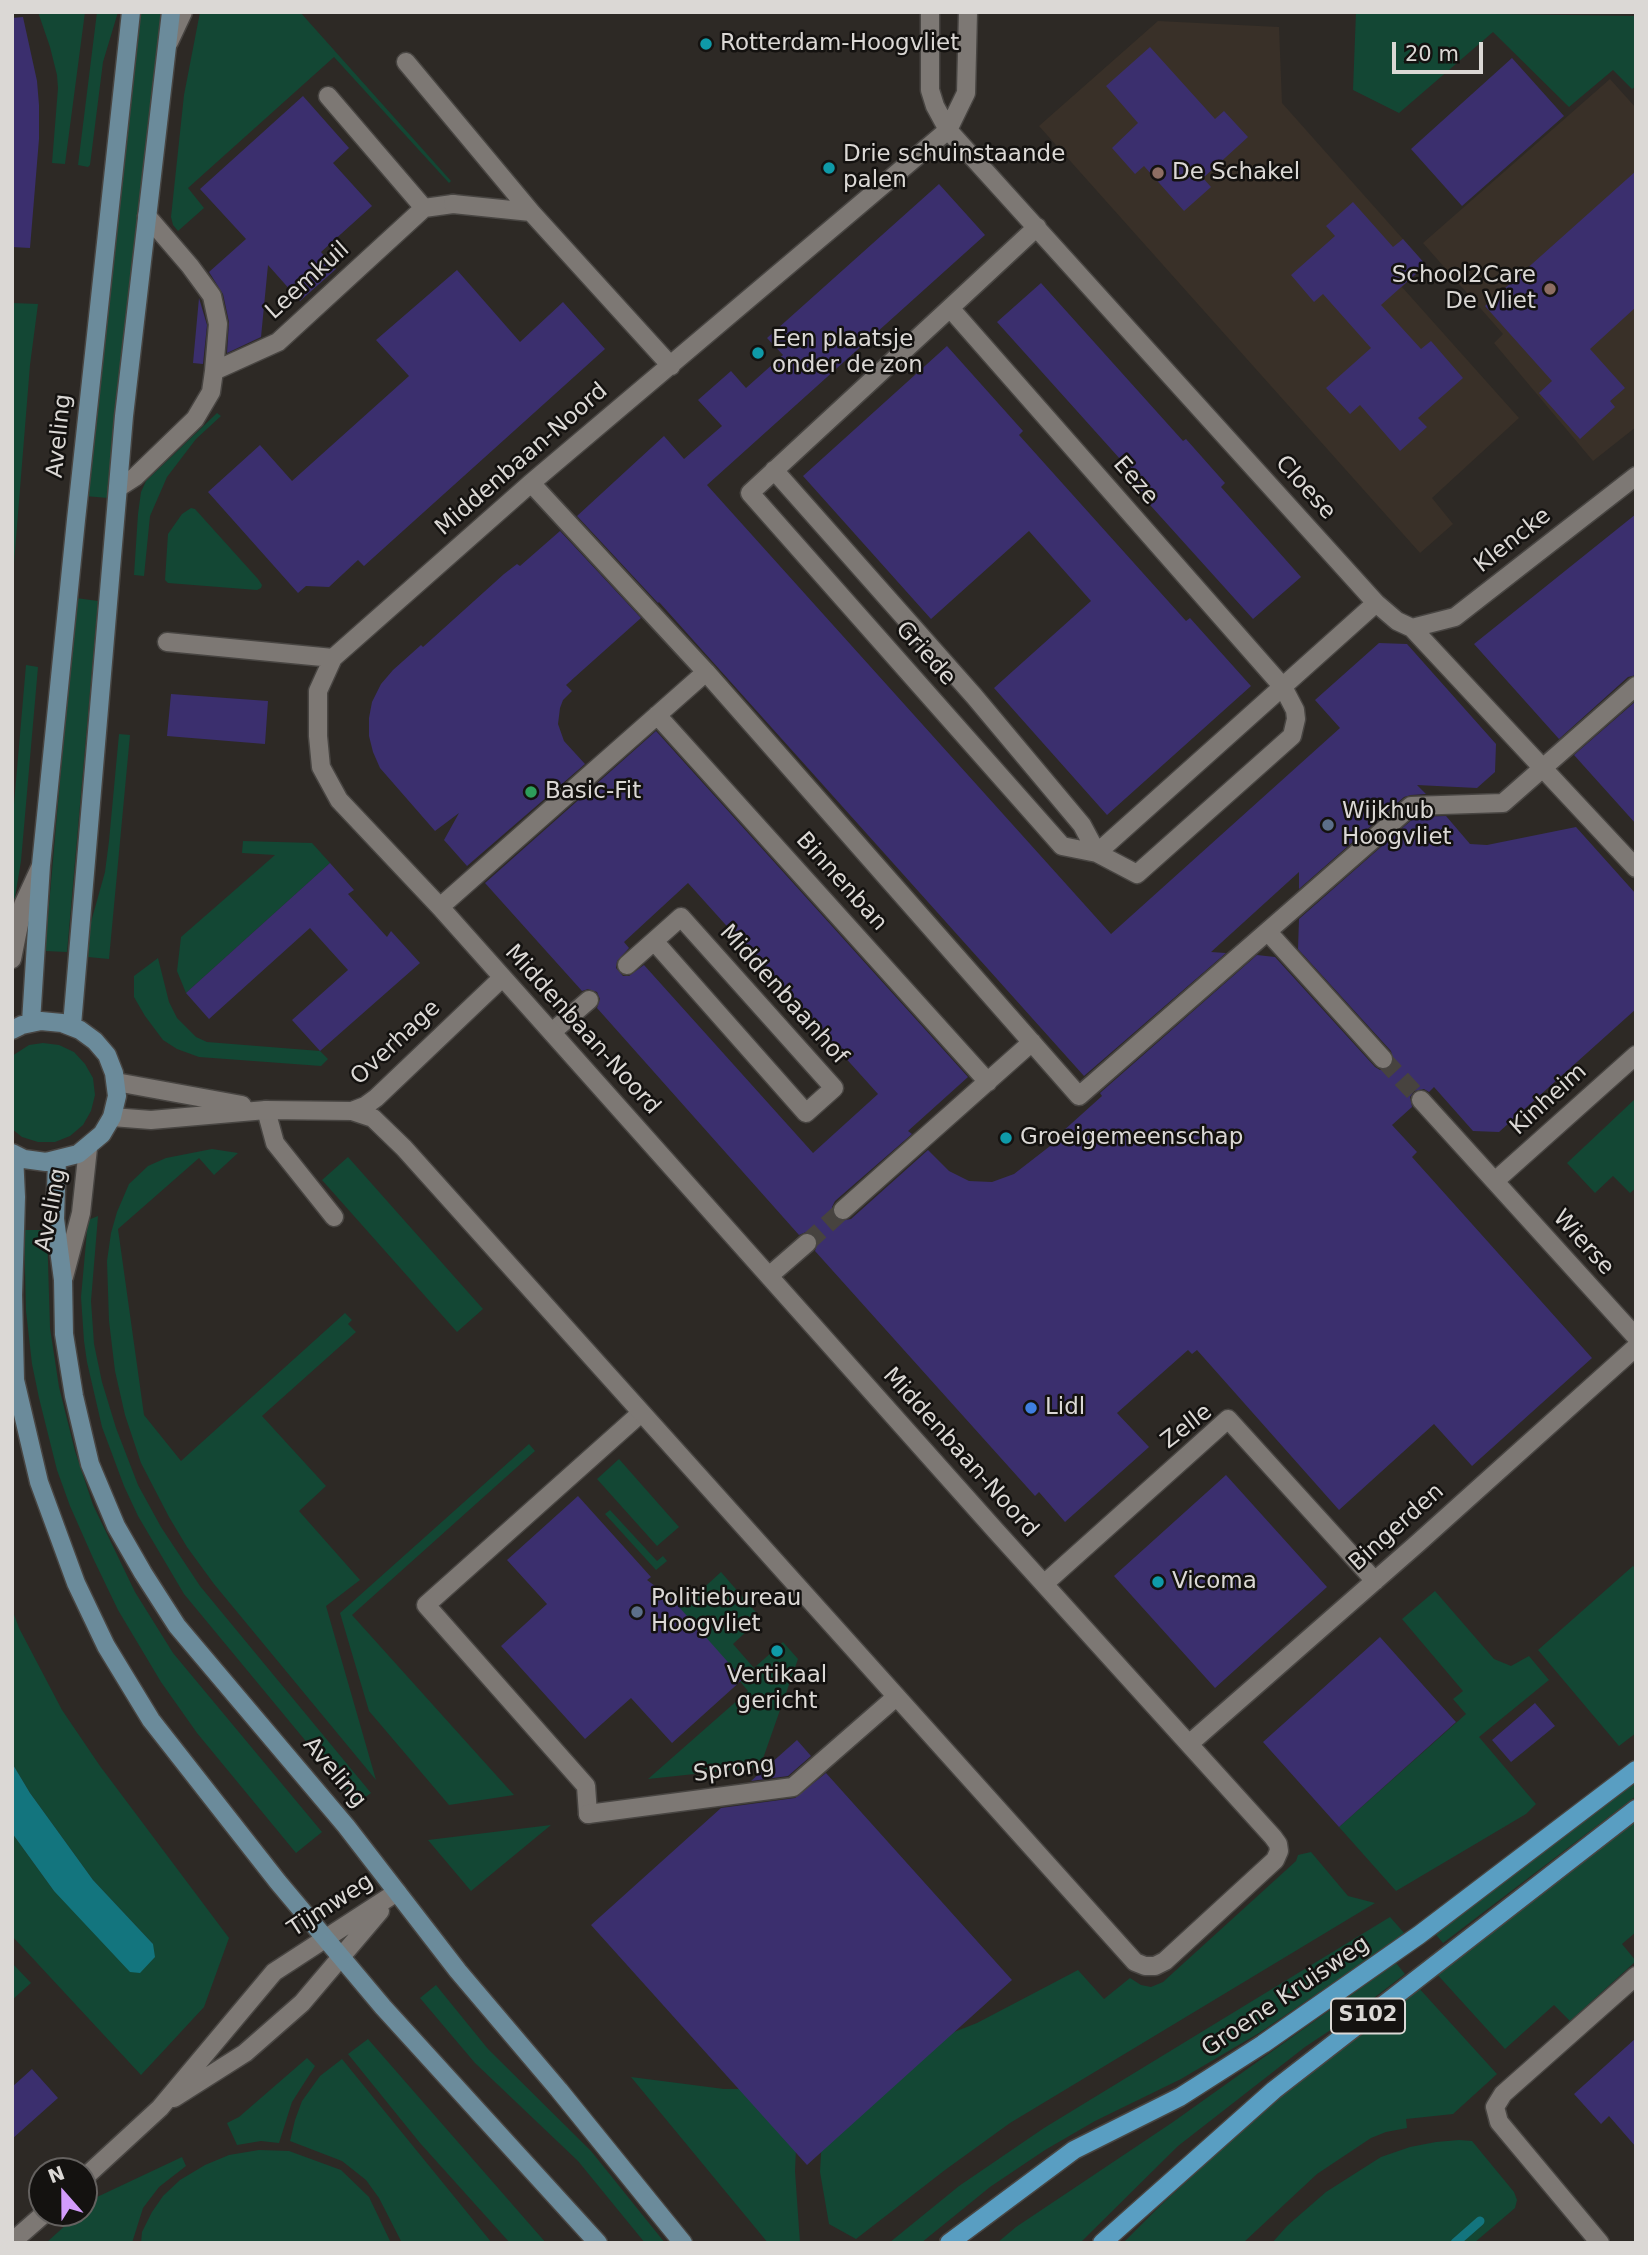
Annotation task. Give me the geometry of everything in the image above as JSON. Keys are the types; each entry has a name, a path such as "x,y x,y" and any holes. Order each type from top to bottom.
{"main road":[{"name":"Aveling","path":"31,1022 41,865 131,12"},
{"path":"72,1025 118,488 171,12"},
{"path":"12,1030 31,1022 52,1021 72,1025 88,1035 111,1063 117,1096 112,1117 102,1134 78,1154 57,1161 35,1161 13,1154"},
{"name":"Aveling","path":"13,1154 16,1197 14,1378 40,1482 76,1583 106,1646 151,1720 183,1764 278,1882 383,2007 598,2243"},
{"name":"Aveling","path":"57,1161 55,1219 63,1280 64,1334 74,1396 90,1464 116,1526 177,1626 346,1826 458,1972 559,2090 683,2243"},
{"name":"Groene Kruisweg","path":"949,2243 1074,2150 1180,2098 1263,2044 1419,1936 1636,1770"},
{"name":"S102","path":"1102,2243 1274,2090 1636,1809"}],"street":[{"path":"167,45 183,12"},
{"path":"930,12 930,90 934,106 948,130"},
{"name":"Middenbaan-Noord","path":"352,1111 373,1118 404,1148 1135,1962 1155,1966 1165,1961 1275,1860 1279,1852 1273,1837 440,907 339,800 321,767 318,691 333,658 531,483 948,130 965,93 968,12"},
{"path":"406,62 531,212 671,366"},
{"path":"328,96 424,208 453,204 531,212"},
{"name":"Cloese","path":"948,130 1376,603 1397,621 1412,628 1636,868"},
{"name":"Leemkuil","path":"214,372 278,342 424,208"},
{"path":"118,488 135,477 195,419 211,392 214,372 218,324 212,296 147,216"},
{"name":"Griede","path":"1037,228 750,493 1062,846 1097,853 1137,874 1292,736 1295,710 1283,687"},
{"name":"Eeze","path":"950,308 1283,687"},
{"name":"Griede","path":"774,470 974,696 1082,825 1097,853"},
{"name":"Klencke","path":"1412,628 1455,617 1635,479"},
{"name":"Binnenban","path":"531,483 706,673 1079,1096 1410,806 1503,803 1636,686"},
{"path":"1097,853 1376,603"},
{"path":"167,642 333,658"},
{"path":"440,907 706,673"},
{"name":"Binnenban","path":"657,715 988,1082"},
{"name":"Aveling","path":"12,959 23,905 41,865"},
{"name":"Middenbaanhof","path":"627,965 654,941 681,917 834,1088 806,1113 654,941"},
{"path":"1268,932 1383,1059"},
{"name":"Overhage","path":"112,1117 169,1119 267,1110 352,1111 376,1098 502,978"},
{"path":"552,1032 589,1000"},
{"path":"843,1210 1032,1042"},
{"name":"Kinheim","path":"1494,1181 1636,1055"},
{"name":"Overhage","path":"116,1082 267,1110"},
{"path":"1421,1100 1494,1181"},
{"path":"267,1110 275,1143 334,1217"},
{"name":"Aveling","path":"63,1280 81,1213 88,1148"},
{"name":"Wierse","path":"1494,1181 1636,1337"},
{"path":"769,1276 807,1242"},
{"name":"Bingerden","path":"1189,1744 1636,1347"},
{"name":"Sprong","path":"641,1413 426,1605 586,1786 588,1814 793,1787 896,1697"},
{"name":"Zelle","path":"1044,1584 1228,1419 1375,1581"},
{"name":"Tijmweg","path":"98,2165 160,2108 274,1972 397,1892"},
{"name":"Tijmweg","path":"160,2108 245,2053 302,2003 397,1892"},
{"path":"1600,2243 1499,2122 1494,2106 1503,2094 1636,1976"},
{"path":"12,2242 29,2227"}],"shaded area":[{"path":"1158,21 1279,27 1282,103 1426,265 1402,287 1519,418 1432,498 1453,524 1420,553 1039,126"},
{"name":"School2Care De Vliet","path":"1610,79 1636,108 1636,427 1593,461 1494,343 1503,334 1423,243"}],"green space":[{"path":"38,12 85,12 65,164 52,163 57,75"},
{"path":"97,12 118,12 103,62 88,167 78,165"},
{"path":"141,12 163,12 108,498 85,496"},
{"path":"200,12 300,12 451,181 449,183 334,57 188,188 204,208 178,231 171,217 184,95"},
{"path":"1356,12 1636,16 1636,86 1632,89 1613,70 1569,107 1493,32 1399,113 1353,90"},
{"path":"12,303 38,304 30,365 12,588"},
{"path":"217,413 221,416 196,439 167,477 150,516 144,576 134,575 138,514 141,492 146,481"},
{"path":"191,508 195,509 258,579 261,588 257,590 168,583 165,580 168,534 182,514"},
{"path":"76,598 98,601 67,952 45,951"},
{"path":"26,665 38,667 21,861 12,915 12,827"},
{"path":"119,734 130,735 109,959 88,957 91,922 105,872"},
{"path":"243,841 312,843 330,863 186,993 177,971 181,937 275,855 242,853"},
{"path":"158,958 169,1002 177,1018 196,1037 207,1042 320,1051 328,1059 321,1066 199,1057 177,1049 163,1040 134,997 134,976"},
{"path":"29,1045 59,1045 74,1052 93,1078 95,1095 91,1111 83,1125 70,1136 55,1142 38,1142 22,1137 12,1129 12,1056"},
{"path":"1636,1098 1636,1188 1630,1193 1613,1176 1595,1193 1567,1163"},
{"path":"212,1149 238,1153 214,1175 199,1158 118,1229 144,1415 181,1461 345,1313 352,1320 348,1324 356,1332 262,1416 326,1486 299,1511 360,1580 326,1606 376,1780 214,1584 187,1547 141,1463 125,1415 115,1371 109,1321 107,1261 117,1212 129,1184 148,1166 166,1158"},
{"path":"348,1157 483,1309 457,1332 322,1180"},
{"path":"98,1216 91,1301 94,1344 116,1428 138,1485 161,1527 200,1586 371,1793 357,1803 184,1594 138,1516 124,1486 102,1427 84,1341 81,1297 88,1220"},
{"path":"24,1230 47,1230 50,1328 59,1387 75,1451 93,1505 135,1592 173,1653 322,1832 296,1853 197,1733 161,1682 118,1610 70,1506 57,1470 32,1364 26,1311"},
{"path":"529,1444 535,1451 352,1615 514,1795 449,1805 369,1711 340,1613"},
{"path":"619,1459 679,1527 657,1546 597,1479"},
{"path":"610,1510 657,1561 663,1556 667,1561 656,1570 605,1514"},
{"path":"1633,1566 1636,1569 1636,1733 1619,1746 1538,1650"},
{"path":"721,1572 761,1618 733,1644 754,1668 783,1642 798,1659 760,1767 648,1779 748,1691 671,1598 687,1584 697,1594"},
{"path":"1435,1591 1494,1659 1511,1666 1529,1656 1549,1680 1479,1737 1536,1804 1526,1814 1396,1891 1339,1827 1466,1714 1453,1699 1463,1691 1402,1619"},
{"path":"12,1609 19,1628 62,1710 100,1766 229,1938 204,2007 141,2075 12,1936 12,1833 54,1891 153,1944 93,1880 30,1793 12,1763"},
{"path":"1636,1776 1636,1796 1443,1943 1432,1930"},
{"path":"1636,1817 1636,1932 1622,1944 1636,1961 1570,2021 1554,2005 1505,2049 1435,1972"},
{"path":"551,1825 471,1891 428,1840"},
{"path":"1311,1852 1348,1896 1375,1903 1010,2123 856,2239 829,2224 820,2172 822,2136 944,2036 977,2023 1078,1970 1104,1999 1130,1978 1141,1985 1151,1987 1163,1982 1296,1861 1298,1855"},
{"path":"1390,1917 1405,1934 1259,2033 1181,2079 1095,2121 1045,2150 990,2187 921,2243 889,2243 959,2186 1044,2128"},
{"path":"12,1963 31,1983 12,2000"},
{"path":"1396,1963 1405,1974 1305,2047 1178,2146 1080,2243 997,2243 1016,2227 1173,2122"},
{"path":"436,1985 488,2049 591,2151 665,2243 645,2243 578,2161 475,2063 420,1998"},
{"path":"1417,1986 1497,2074 1453,2114 1406,2119 1407,2128 1371,2138 1317,2174 1243,2243 1123,2243 1248,2125 1328,2056"},
{"path":"368,2039 546,2243 510,2243 420,2143 348,2054"},
{"path":"307,2058 315,2066 292,2102 279,2143 261,2141 237,2145 227,2123 239,2117"},
{"path":"342,2059 492,2243 402,2243 379,2198 366,2180 342,2161 290,2141 302,2101 320,2076"},
{"path":"631,2077 724,2089 768,2089 797,2127 795,2171 800,2243 768,2243"},
{"path":"1459,2140 1472,2141 1514,2192 1517,2200 1515,2208 1474,2243 1272,2243 1326,2192 1381,2157 1410,2147"},
{"path":"259,2150 289,2151 341,2170 369,2197 391,2243 141,2243 142,2232 152,2212 163,2196 180,2180 229,2155"},
{"path":"182,2157 186,2166 159,2187 143,2208 132,2243 46,2243 64,2227 98,2227 98,2197"}],"water":[{"path":"12,1763 30,1793 93,1880 153,1944 155,1957 140,1973 130,1972 54,1891 12,1833"}],"building":[{"path":"23,17 37,81 39,105 39,139 30,248 12,247 12,18"},
{"path":"1150,47 1215,119 1224,111 1248,137 1203,178 1211,187 1184,211 1144,166 1135,174 1112,148 1138,123 1106,86"},
{"path":"1512,58 1564,116 1462,206 1411,149"},
{"path":"303,96 349,148 333,163 372,206 321,252 336,269 300,301 268,265 261,337 227,353 229,322 223,294 209,272 246,239 200,189"},
{"path":"1636,171 1636,307 1590,349 1625,388 1610,401 1615,407 1580,439 1539,393 1552,381 1485,306"},
{"path":"939,184 985,235 707,485 1111,934 1340,728 1315,700 1379,643 1407,644 1496,744 1495,772 1477,788 1417,785 1426,794 1404,797 1299,889 1299,872 1211,952 1226,953 1084,1076 659,602 577,516 664,436 684,459 722,426 698,400 731,371 746,388 783,355 767,338"},
{"path":"1353,202 1393,247 1403,239 1426,265 1381,305 1421,349 1431,341 1463,378 1418,418 1427,427 1400,451 1360,405 1350,414 1326,388 1371,348 1323,294 1314,302 1291,275 1335,236 1326,226"},
{"path":"457,270 520,342 563,302 605,349 364,566 358,560 329,587 306,586 298,593 208,492 260,445 292,481 409,376 376,340"},
{"path":"1041,283 1183,441 1186,439 1225,483 1221,487 1301,577 1253,619 1132,485 1138,479 997,322"},
{"path":"199,298 207,325 203,364 193,363"},
{"path":"947,346 1023,431 1019,435 1186,621 1190,618 1251,686 1107,815 994,688 1091,601 1029,531 931,619 803,476"},
{"path":"1636,514 1636,675 1628,677 1559,739 1474,644"},
{"path":"560,531 641,618 566,685 572,691 563,700 558,724 564,741 585,764 467,866 444,840 459,813 435,831 380,768 369,736 372,702 381,684 393,670 421,645 423,647 504,574 517,564 520,566"},
{"path":"171,694 268,701 265,744 167,736"},
{"path":"1636,701 1636,824 1574,755"},
{"path":"656,731 968,1077 908,1131 912,1134 835,1201 832,1213 840,1221 851,1219 928,1150 949,1171 969,1181 992,1182 1014,1174 1054,1143 1052,1141 1102,1096 1100,1093 1257,955 1275,957 1375,1067 1380,1070 1390,1068 1394,1062 1391,1051 1298,949 1299,919 1415,817 1446,816 1470,844 1487,845 1576,827 1636,894 1636,1009 1499,1132 1473,1131 1434,1087 1429,1092 1424,1089 1414,1091 1410,1097 1412,1107 1392,1125 1417,1152 1412,1157 1592,1358 1472,1466 1434,1424 1339,1510 1197,1350 1192,1354 1188,1350 1117,1413 1149,1447 1065,1522 1039,1492 1035,1496 815,1251 818,1242 815,1235 806,1232 799,1235 597,1008 600,999 597,992 588,989 582,991 485,883","holes":["688,883 878,1094 813,1153 644,965 629,976 623,976 616,968 617,961 629,948 624,942"]},
{"path":"330,863 354,890 348,894 387,937 391,931 420,963 320,1051 292,1020 348,970 310,928 209,1019 186,993"},
{"name":"Vicoma","path":"1226,1475 1327,1587 1215,1688 1114,1576"},
{"path":"578,1496 651,1577 647,1580 671,1598 743,1679 672,1743 631,1698 585,1739 501,1646 547,1604 507,1560"},
{"path":"1380,1637 1456,1722 1339,1827 1263,1742"},
{"path":"1535,1703 1555,1726 1511,1762 1492,1740"},
{"path":"797,1740 811,1756 788,1776 751,1781"},
{"path":"826,1773 1012,1980 807,2165 591,1925 721,1808 795,1798"},
{"path":"1636,2038 1636,2147 1609,2116 1601,2124 1574,2094"},
{"path":"32,2069 58,2098 12,2139 12,2087"}],"waterway":[{"path":"1455,2243 1480,2221"}],"tunnel":[{"path":"1383,1059 1421,1100"},
{"path":"807,1243 843,1210"}],"place":[{"name":"Rotterdam-Hoogvliet","path":"706,44"},
{"name":"Drie schuinstaande palen","path":"829,168"},
{"name":"De Schakel","path":"1158,173"},
{"name":"School2Care De Vliet","path":"1550,289"},
{"name":"Een plaatsje onder de zon","path":"758,353"},
{"name":"Basic-Fit","path":"531,792"},
{"name":"Wijkhub Hoogvliet","path":"1328,825"},
{"name":"Groeigemeenschap","path":"1006,1138"},
{"name":"Lidl","path":"1031,1408"},
{"name":"Vicoma","path":"1158,1582"},
{"name":"Politiebureau Hoogvliet","path":"637,1612"},
{"name":"Vertikaal gericht","path":"777,1651"}]}
